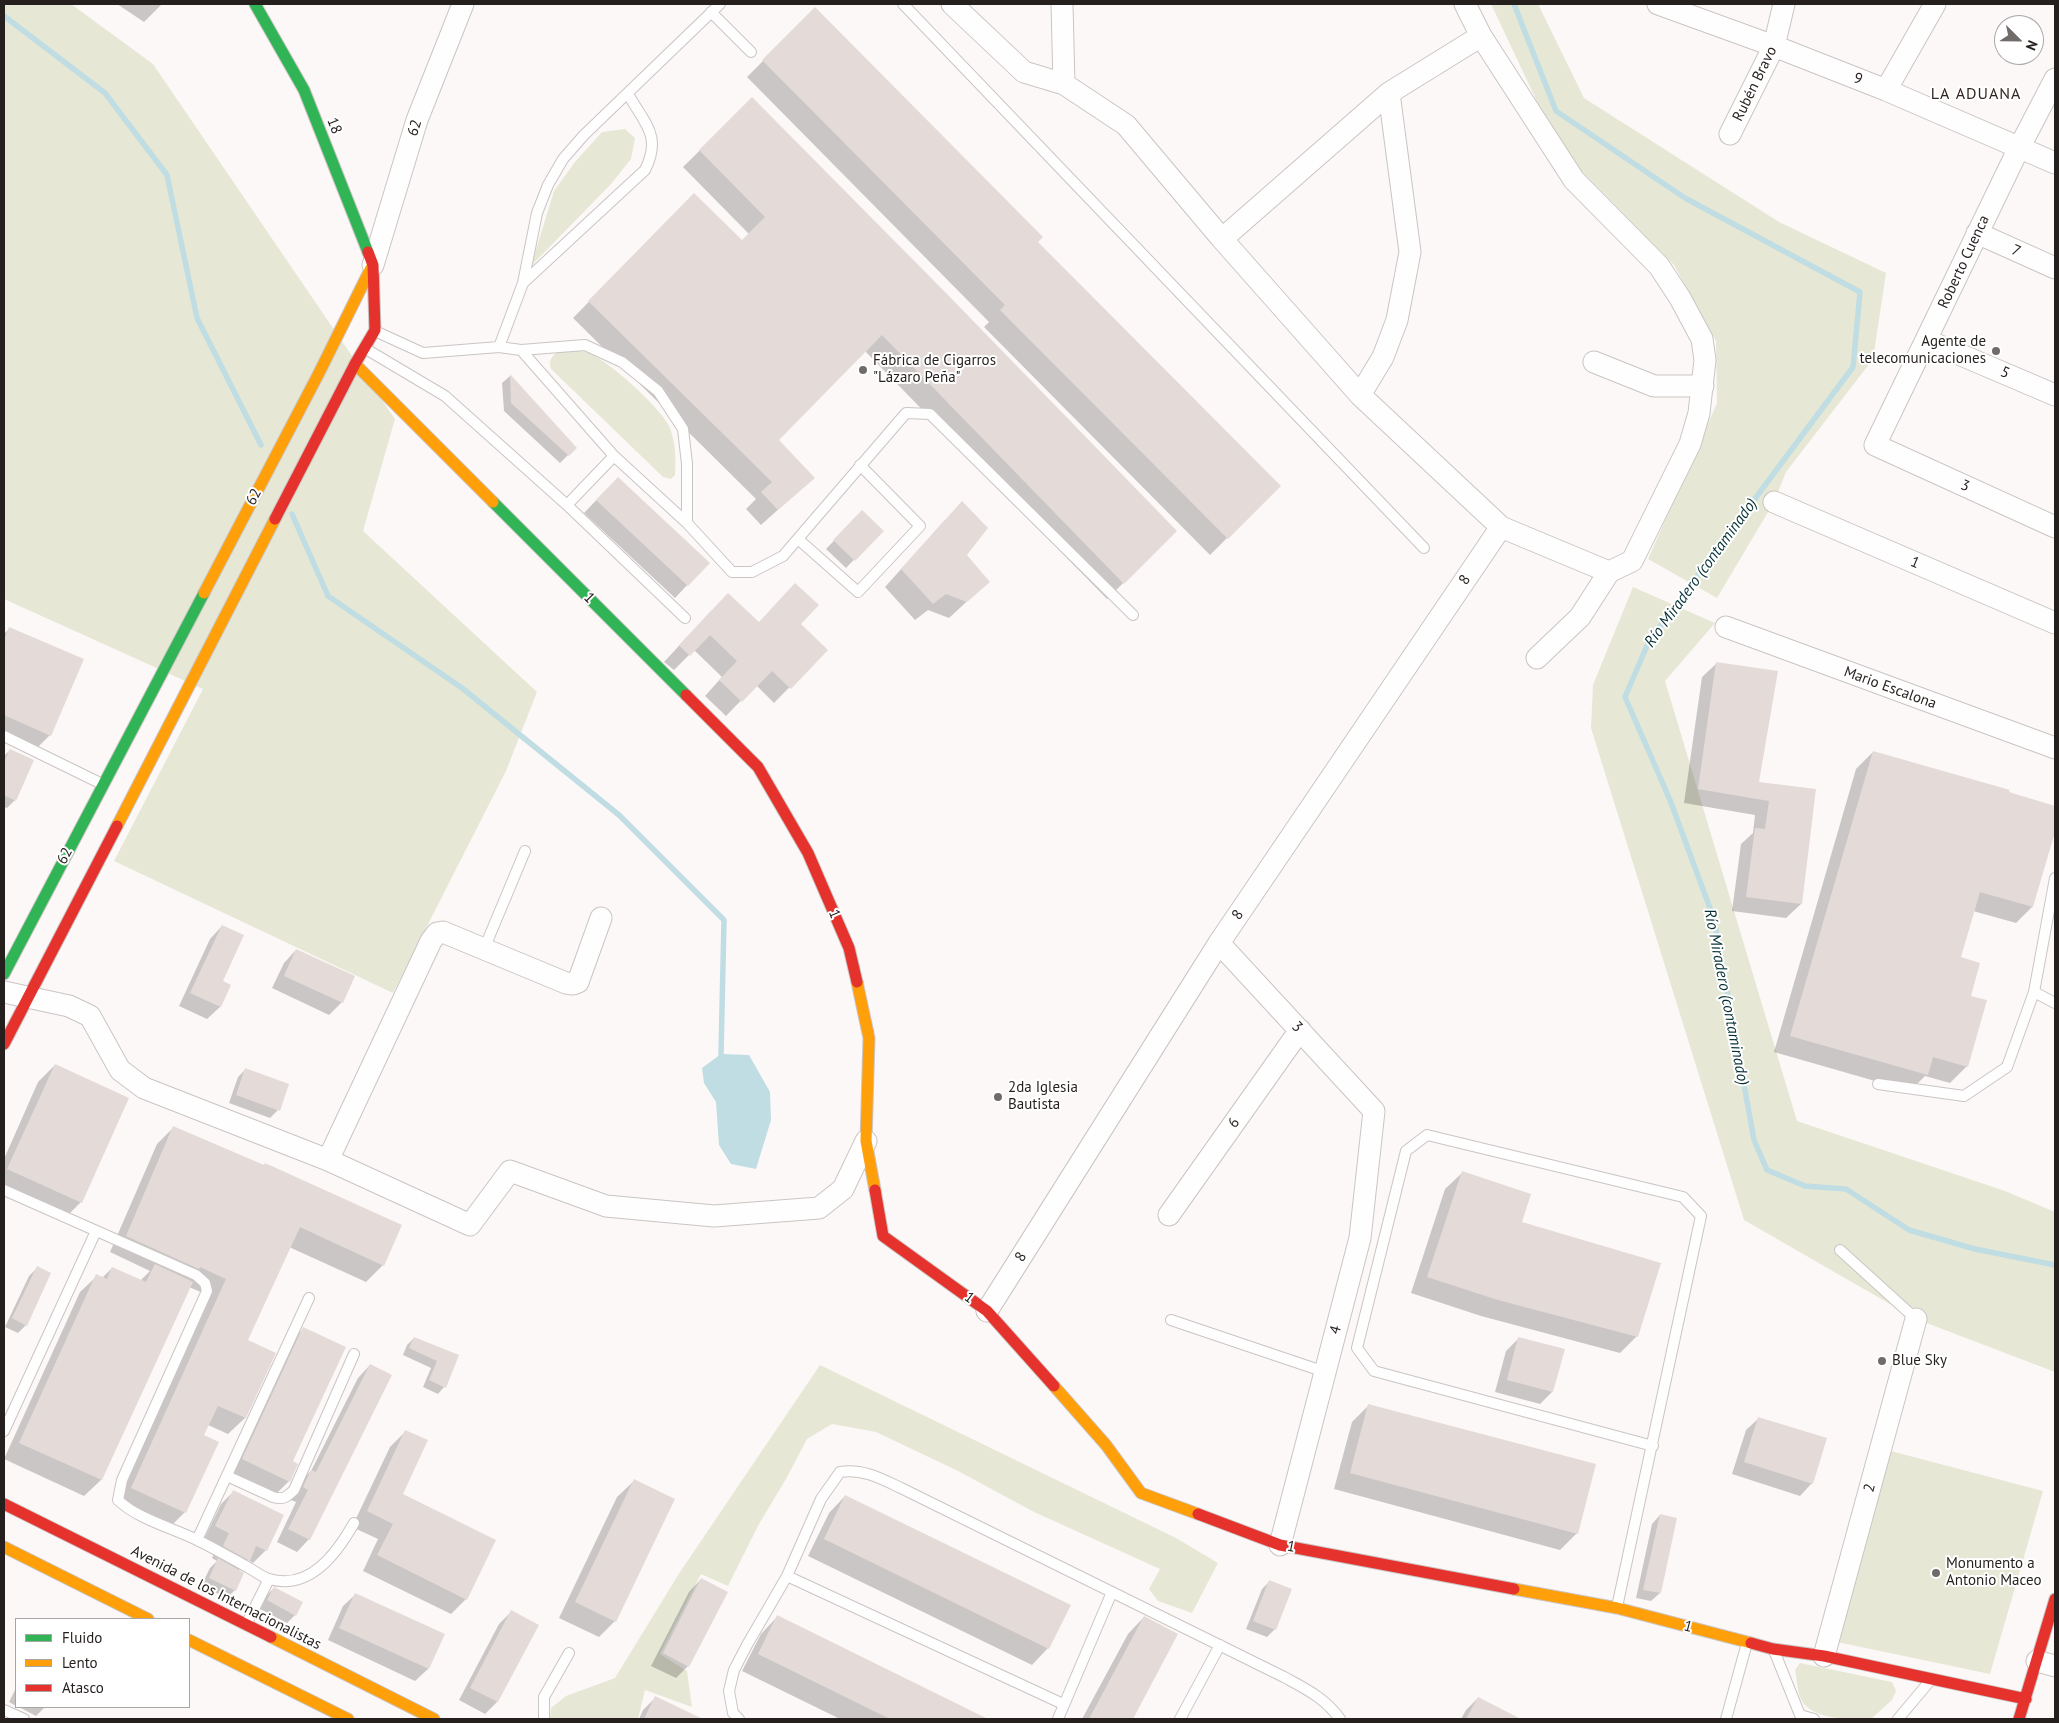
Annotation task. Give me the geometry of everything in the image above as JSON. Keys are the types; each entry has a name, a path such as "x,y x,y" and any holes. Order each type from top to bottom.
{"main road":[{"name":"18","path":"255,4 304,90 373,265"},
{"path":"373,265 374,330"},
{"name":"62","path":"4,974 319,373 373,265"},
{"name":"62","path":"4,1044 374,330"},
{"name":"1","path":"355,364 758,768 808,853 849,948 869,1038 866,1141 883,1236 988,1311 1106,1445 1141,1493 1280,1544 1617,1608 1773,1648 1824,1656 2026,1699"},
{"name":"Avenida de los Internacionalistas","path":"4,1504 434,1719"},
{"path":"4,1547 146,1618"},
{"path":"2019,1719 2026,1699 2046,1664 2055,1599"},
{"path":"190,1641 342,1718"}],"street":[{"name":"62","path":"373,265 417,120 463,4"},
{"path":"952,4 1024,72 1064,84 1126,125 1222,239 1360,395 1501,527 1609,572"},
{"path":"1062,4 1064,84"},
{"path":"1465,4 1481,36 1574,180 1659,266 1680,298 1702,339 1704,360 1703,386 1699,412 1690,444 1632,561 1609,572 1580,617 1537,658"},
{"name":"9","path":"1658,4 1774,46 1886,90 2055,163"},
{"name":"Rubén Bravo","path":"1730,134 1774,46 1784,4"},
{"path":"1886,90 1935,4"},
{"path":"1222,239 1389,93 1481,36"},
{"name":"Roberto Cuenca","path":"1875,445 2018,148 2055,79"},
{"path":"1360,395 1383,357 1397,320 1410,252 1389,93"},
{"name":"7","path":"1977,233 2055,268"},
{"name":"5","path":"1926,340 2055,395"},
{"path":"1594,362 1654,386 1703,386"},
{"name":"3","path":"1875,445 2055,527"},
{"name":"1","path":"1774,502 2055,623"},
{"name":"8","path":"988,1311 1219,943 1501,527"},
{"name":"Mario Escalona","path":"1726,627 2055,746"},
{"path":"328,1160 431,940 437,933 443,932 566,983 573,984 578,982 601,918"},
{"name":"3","path":"1219,943 1374,1111"},
{"path":"4,992 69,1006 90,1016 120,1070 144,1088 328,1160 470,1225 510,1171 606,1206 714,1216 819,1208 843,1189 866,1141"},
{"name":"6","path":"1169,1215 1300,1030"},
{"name":"4","path":"1280,1544 1360,1238 1374,1111"},
{"name":"2","path":"1824,1656 1916,1319"}],"lane":[{"path":"499,346 523,283 537,213 548,185 563,159 584,135 720,4"},
{"path":"903,4 1424,548"},
{"path":"711,12 751,52"},
{"path":"523,283 645,170 653,149 653,140 628,94"},
{"path":"374,330 423,353 499,346 520,350 585,345 622,362 658,391 683,429 687,464 687,523"},
{"path":"364,348 445,396 567,505 685,618"},
{"path":"520,350 614,456 687,523 732,572 752,572 783,556 906,413 930,414 1134,615"},
{"path":"567,505 614,456"},
{"path":"798,539 858,592 920,526 860,466"},
{"path":"4,736 103,785"},
{"path":"484,949 525,852"},
{"path":"1878,1084 1964,1096 2007,1067 2034,992 2055,878"},
{"path":"2034,992 2055,1003"},
{"path":"1617,1608 1652,1446 1701,1216 1683,1197 1428,1135 1406,1151 1356,1348 1374,1371 1652,1446"},
{"path":"4,1190 196,1275 205,1283 208,1291 122,1480 118,1500 128,1510 197,1540 269,1579 288,1580 301,1578 312,1573 327,1563 335,1554 354,1523"},
{"path":"4,1431 96,1231"},
{"path":"1840,1250 1916,1319"},
{"path":"197,1540 309,1298"},
{"path":"1171,1320 1325,1372"},
{"path":"227,1476 280,1500 287,1497 294,1490 354,1354"},
{"path":"739,1719 733,1713 729,1691 734,1670 787,1576 820,1499 840,1472 851,1470 869,1474 901,1488 1318,1695 1340,1719"},
{"path":"787,1576 1064,1704"},
{"path":"246,1625 269,1579"},
{"path":"1058,1719 1112,1592"},
{"path":"1726,1719 1747,1642"},
{"path":"1180,1719 1220,1646"},
{"path":"1773,1648 1800,1715 1814,1719"},
{"path":"544,1719 544,1697 568,1653"},
{"path":"1898,1719 1931,1679"},
{"path":"4,1710 24,1719"}],"green space":[{"path":"4,4 71,4 153,64 395,419 363,531 537,692 506,771 393,993 114,861 203,689 4,599"},
{"path":"1491,4 1538,4 1584,98 1779,222 1886,273 1873,359 1786,472 1774,502 1717,598 1648,559 1717,403 1716,341 1674,265 1559,148"},
{"path":"625,129 635,138 631,159 611,184 531,266 554,191 575,162 602,132"},
{"path":"559,351 583,351 595,356 632,384 655,407 669,426 673,438 675,475 671,479 663,477 551,369 551,358"},
{"path":"1633,587 1715,623 1665,681 1797,1121 2005,1191 2055,1212 2055,1372 1916,1319 1744,1220 1591,728 1593,685"},
{"path":"820,1365 1176,1538 1218,1563 1192,1613 1158,1601 1149,1589 1160,1569 1034,1512 958,1471 876,1432 832,1424 807,1439 759,1524 728,1586 701,1574 660,1654 687,1671 692,1707 645,1690 638,1719 550,1719 551,1708 566,1696 615,1678 680,1572"},
{"path":"1887,1450 2043,1491 1990,1674 1837,1642"},
{"path":"1800,1663 1892,1682 1896,1691 1892,1700 1871,1719 1821,1715 1805,1705 1800,1697 1795,1670"}],"water":[{"path":"721,1054 749,1055 770,1092 771,1120 756,1169 731,1164 719,1145 716,1102 704,1083 702,1068"}],"building":[{"path":"815,7 1043,237 1038,242 1281,486 1228,539 1000,310 1005,305 762,60"},
{"path":"752,97 948,295 1177,531 1124,584 882,335 779,440 815,478 778,510 761,492 772,482 588,301 694,193 742,240 765,217 699,150"},
{"path":"510,374 577,448 569,456 511,403"},
{"path":"618,477 710,563 688,586 596,500"},
{"path":"962,501 988,528 967,555 990,582 967,602 946,594 933,604 901,569"},
{"path":"862,510 884,531 855,561 833,540"},
{"path":"795,583 819,605 801,624 828,650 791,689 772,671 742,702 719,680 737,661 710,635 690,656 679,645 728,593 759,622"},
{"path":"9,627 84,659 51,736 4,715 4,640"},
{"path":"1716,662 1778,671 1759,782 1816,789 1802,904 1746,897 1755,828 1765,829 1769,801 1698,789"},
{"path":"10,749 34,760 16,801 4,795 4,762"},
{"path":"1873,751 2010,790 2009,792 2055,806 2055,832 2033,907 1980,892 1961,957 1980,963 1971,996 1987,1000 1968,1067 1933,1057 1928,1075 1790,1036"},
{"path":"222,925 244,935 223,981 231,985 221,1007 190,993"},
{"path":"296,949 355,976 343,1003 284,976"},
{"path":"55,1064 129,1098 82,1203 7,1169"},
{"path":"245,1068 289,1084 280,1111 236,1095"},
{"path":"173,1126 264,1165 265,1163 402,1225 384,1266 300,1227 248,1340 276,1353 246,1418 218,1406 204,1435 219,1442 186,1513 131,1488 226,1279 126,1236"},
{"path":"1462,1171 1531,1194 1522,1222 1661,1263 1638,1337 1498,1300 1427,1277"},
{"path":"155,1264 193,1282 102,1480 19,1443 96,1274 107,1279 112,1267 146,1282"},
{"path":"37,1266 51,1273 27,1326 12,1318"},
{"path":"303,1327 346,1347 293,1461 298,1464 290,1482 242,1459"},
{"path":"414,1337 459,1355 446,1388 429,1380 437,1361 409,1348"},
{"path":"1518,1337 1565,1349 1553,1392 1507,1380"},
{"path":"370,1364 392,1375 310,1540 288,1529 308,1490 303,1487 311,1470 316,1472"},
{"path":"1368,1404 1596,1464 1578,1534 1350,1473"},
{"path":"1758,1417 1827,1438 1813,1484 1744,1462"},
{"path":"405,1430 428,1440 403,1494 496,1540 467,1600 377,1555 393,1524 367,1511"},
{"path":"634,1479 675,1499 616,1622 575,1602"},
{"path":"233,1490 284,1515 267,1551 256,1546 250,1561 223,1546 229,1533 215,1526"},
{"path":"845,1495 1071,1605 1049,1649 824,1539"},
{"path":"1660,1514 1677,1518 1661,1593 1643,1590"},
{"path":"218,1558 244,1573 236,1591 209,1578"},
{"path":"701,1578 728,1592 689,1667 663,1653"},
{"path":"1269,1580 1292,1589 1276,1630 1253,1621"},
{"path":"274,1587 303,1602 296,1616 267,1600"},
{"path":"355,1593 445,1634 429,1669 339,1628"},
{"path":"511,1610 539,1625 498,1702 470,1688"},
{"path":"777,1615 988,1719 890,1719 758,1654"},
{"path":"1144,1616 1178,1634 1133,1719 1089,1719"},
{"path":"655,1696 703,1719 644,1719"},
{"path":"1478,1697 1521,1719 1466,1719"}],"waterway":[{"name":"Río Miradero (contaminado)","path":"1514,4 1556,111 1685,198 1860,292 1853,367 1649,641 1625,697 1670,800 1714,919 1754,1140 1767,1170 1805,1186 1846,1189 1909,1230 1975,1249 2055,1265"},
{"path":"4,16 105,93 167,175 197,318 261,445"},
{"path":"292,514 328,596 462,688 619,815 724,920 721,1054"}],"traffic: fast":[{"path":"255,4 304,90 368,252"},
{"path":"493,502 686,695"},
{"path":"4,974 204,593"}],"traffic: slow":[{"path":"204,593 319,373 371,268"},
{"path":"355,364 493,502"},
{"path":"117,826 275,519"},
{"path":"857,982 869,1038 866,1141 875,1190"},
{"path":"1054,1386 1106,1445 1141,1493 1198,1514"},
{"path":"4,1547 146,1618"},
{"path":"1514,1589 1617,1608 1751,1643"},
{"path":"271,1637 434,1719"},
{"path":"190,1640 348,1719"}],"traffic: jam":[{"path":"275,519 355,364 375,330 373,265 368,252"},
{"path":"686,695 758,767 808,853 849,948 857,982"},
{"path":"4,1044 117,826"},
{"path":"875,1190 883,1236 987,1311 1054,1386"},
{"path":"4,1504 271,1637"},
{"path":"1198,1514 1280,1545 1514,1589"},
{"path":"2019,1719 2055,1599"},
{"path":"1751,1643 1773,1649 1824,1656 2026,1699"}],"place":[{"name":"Agente de telecomunicaciones","path":"1996,351"},
{"name":"Fábrica de Cigarros \"Lázaro Peña\"","path":"863,370"},
{"name":"2da Iglesia Bautista","path":"998,1097"},
{"name":"Blue Sky","path":"1882,1361"},
{"name":"Monumento a Antonio Maceo","path":"1936,1573"}],"district":[{"name":"LA ADUANA","path":"1976,94"}]}
